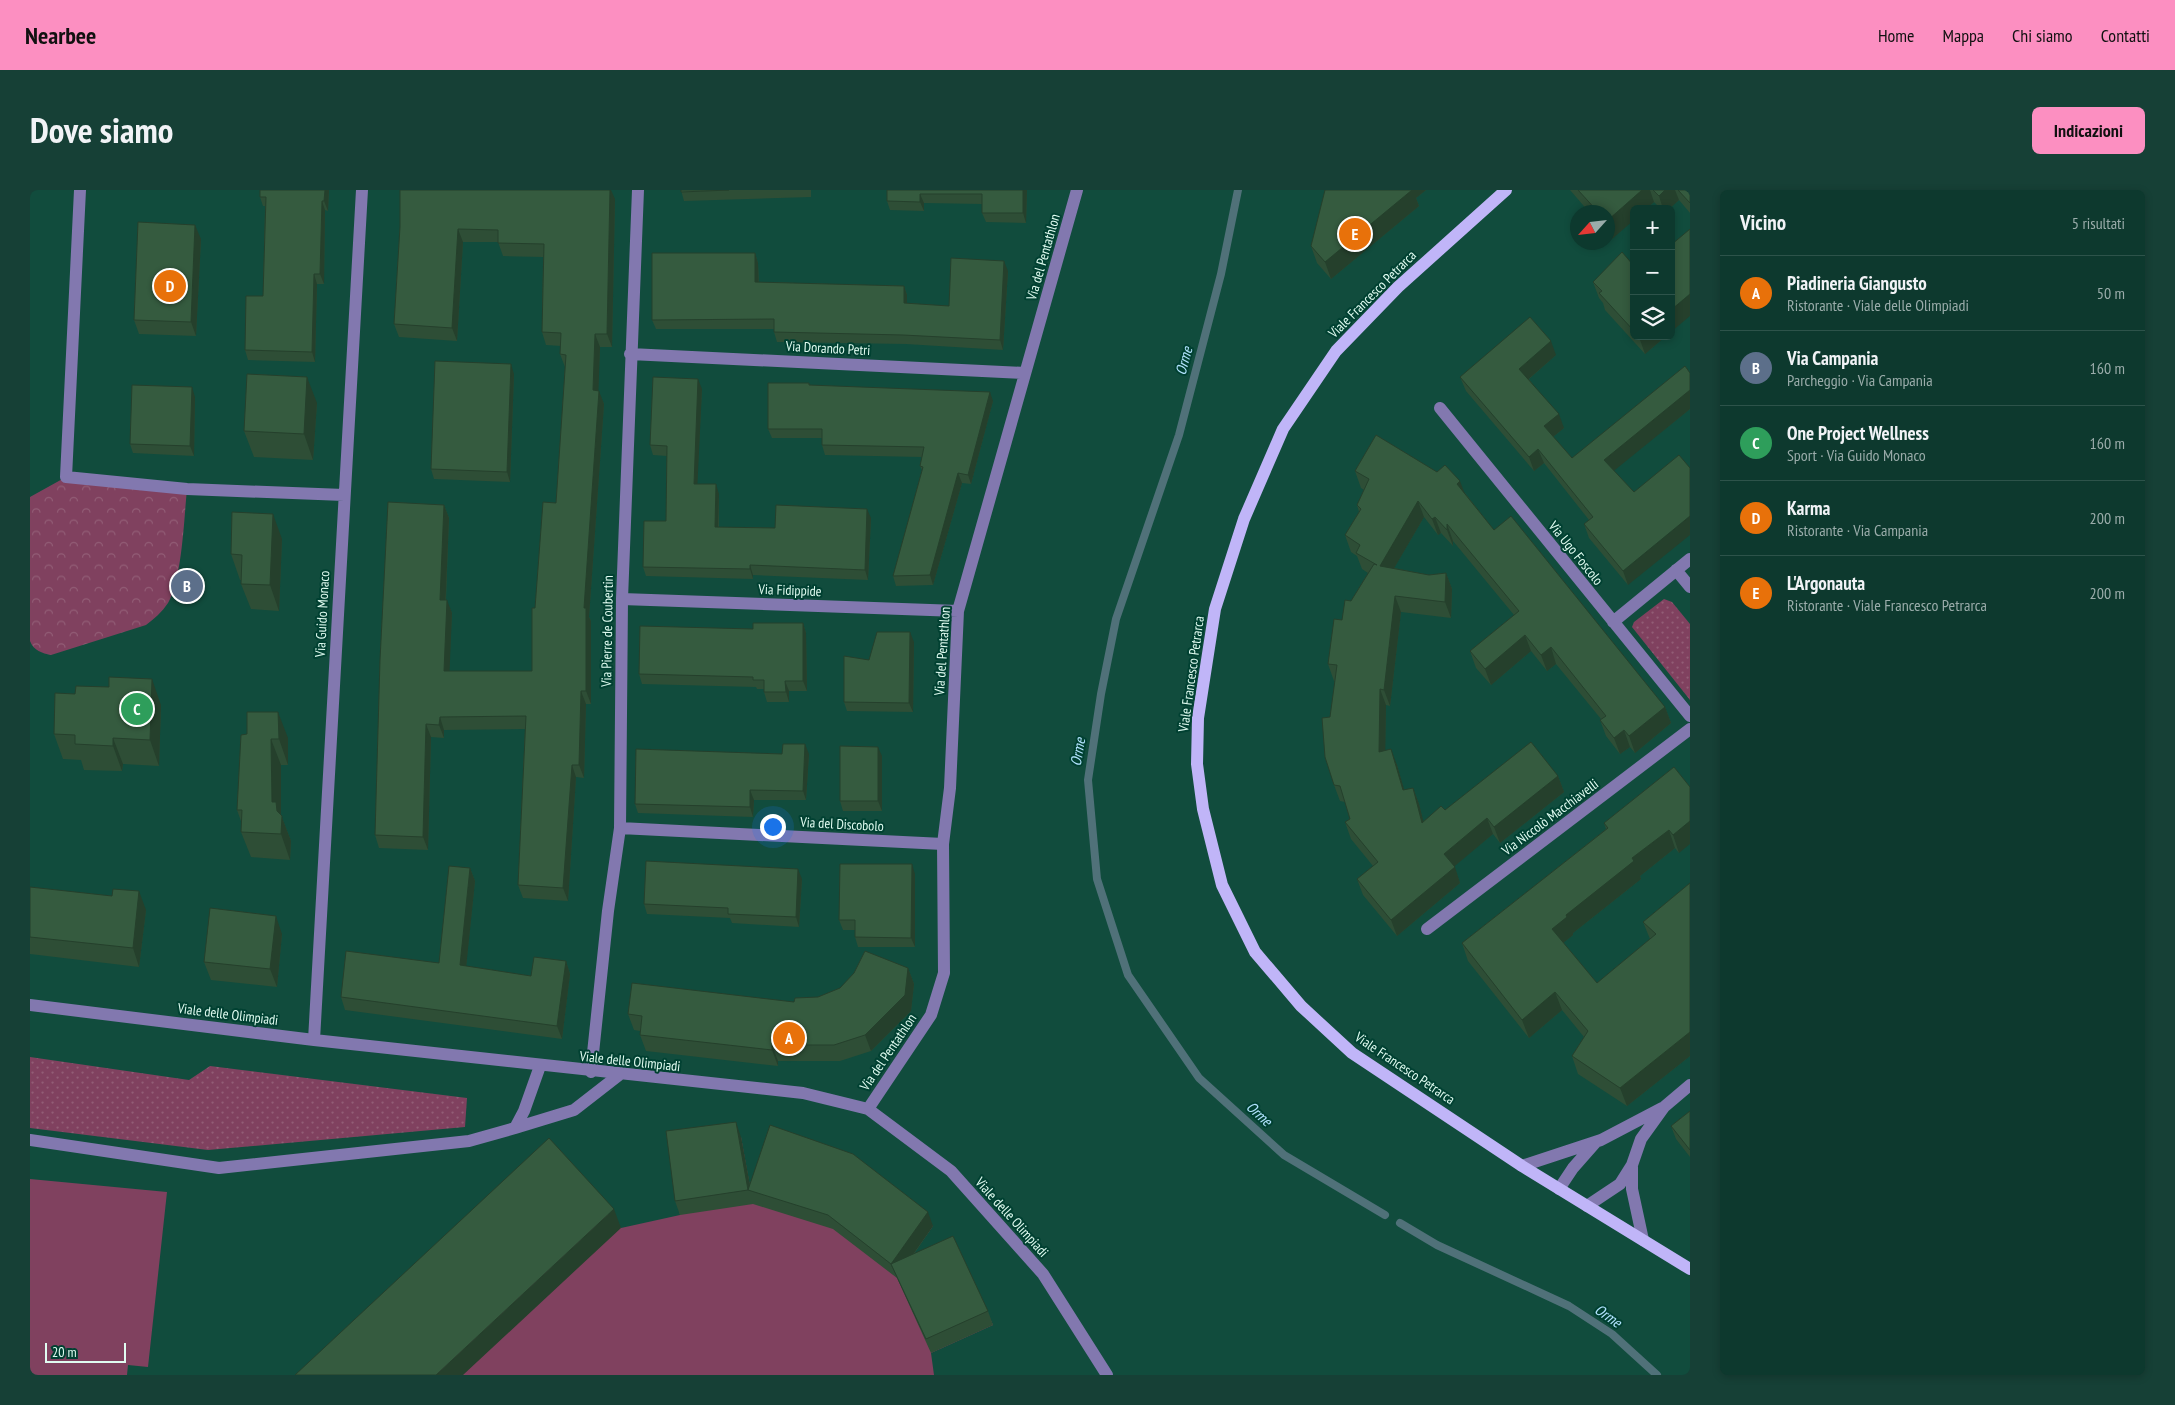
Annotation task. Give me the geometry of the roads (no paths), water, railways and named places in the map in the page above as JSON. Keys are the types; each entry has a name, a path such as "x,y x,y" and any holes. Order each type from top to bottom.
{"main road":[{"name":"Viale Francesco Petrarca","path":"1506,190 1398,287 1336,351 1283,429 1244,519 1215,609 1198,718 1197,764 1203,809 1222,885 1255,952 1301,1006 1352,1053 1522,1166 1690,1269"}],"street":[{"path":"80,190 66,477 187,490 344,495"},
{"name":"Via Guido Monaco","path":"314,1040 362,190"},
{"name":"Via Pierre de Coubertin","path":"591,1072 608,912 620,828 622,599 630,354 638,190"},
{"name":"Via del Pentathlon","path":"868,1109 931,1015 944,972 943,844 950,788 958,611 1078,190"},
{"name":"Via Dorando Petri","path":"630,354 1025,372"},
{"name":"Via Ugo Foscolo","path":"1440,408 1690,716"},
{"path":"1613,622 1690,559"},
{"path":"1676,570 1690,587"},
{"name":"Via Fidippide","path":"622,599 958,611"},
{"name":"Via Niccolò Macchiavelli","path":"1427,929 1690,729"},
{"name":"Via del Discobolo","path":"620,828 943,844"},
{"name":"Viale delle Olimpiadi","path":"30,1004 314,1040 591,1072 803,1093 868,1109 958,1178 1043,1274 1107,1375"},
{"path":"515,1128 524,1111 540,1066"},
{"path":"30,1140 219,1168 469,1141 574,1110 619,1074"},
{"path":"1587,1206 1620,1184 1632,1165 1641,1139 1664,1107 1690,1084"},
{"path":"1522,1166 1597,1141 1664,1107"},
{"path":"1559,1189 1573,1168 1597,1141"},
{"path":"1632,1165 1632,1189 1643,1240"}],"waterway":[{"name":"Orme","path":"1238,190 1221,274 1179,435 1116,619 1101,694 1088,780 1097,879 1128,975 1199,1078 1284,1155 1385,1215"},
{"name":"Orme","path":"1400,1223 1437,1245 1569,1306 1612,1334 1657,1375"}],"place":[{"name":"L'Argonauta","path":"1355,234"},
{"name":"Karma","path":"170,286"},
{"name":"Via Campania","path":"187,586"},
{"name":"One Project Wellness","path":"137,709"},
{"name":"Piadineria Giangusto","path":"789,1038"}]}
